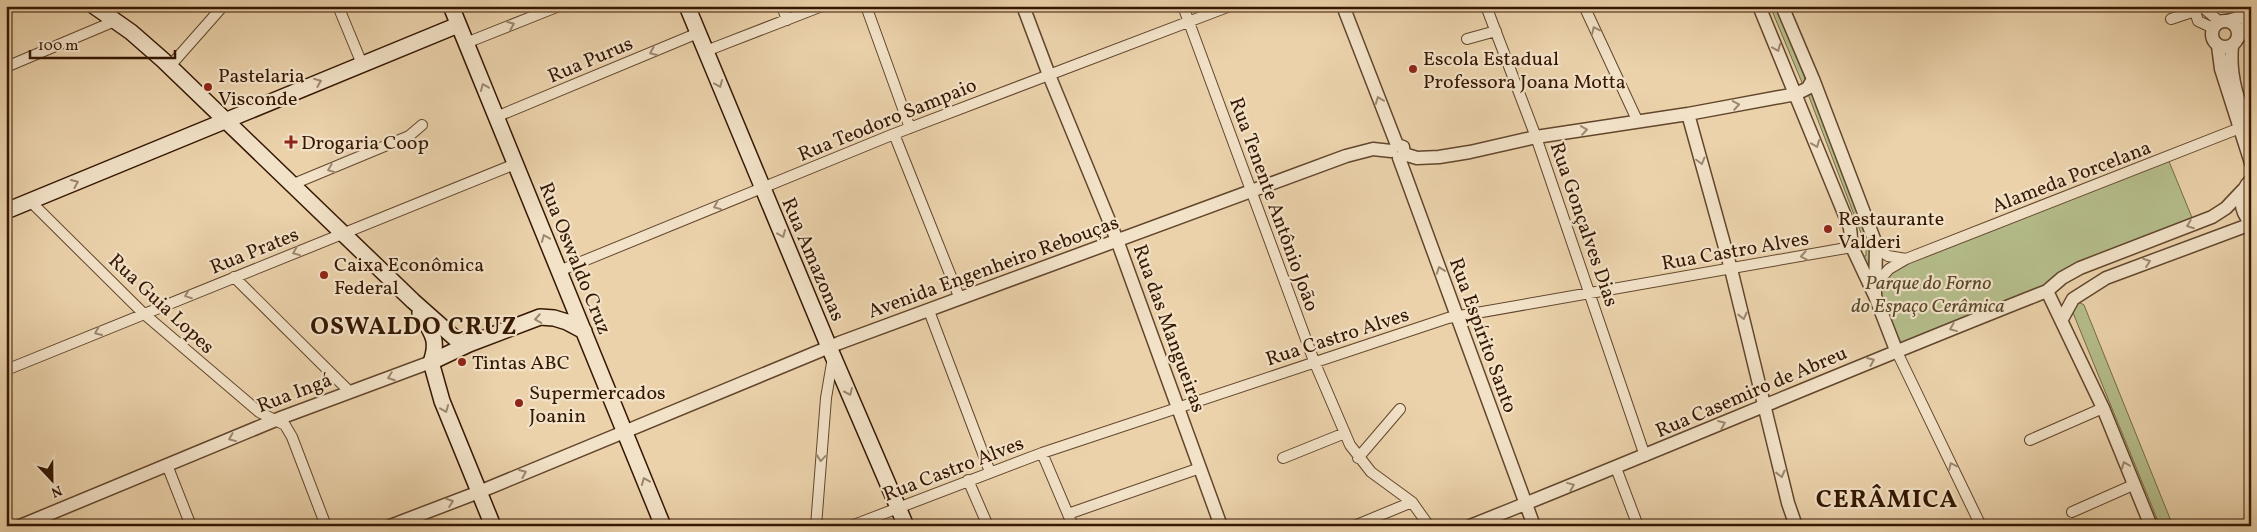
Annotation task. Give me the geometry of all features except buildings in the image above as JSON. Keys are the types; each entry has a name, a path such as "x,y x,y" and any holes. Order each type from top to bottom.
{"main road":[{"path":"94,6 115,20 170,66 341,234 457,340 468,344"},
{"name":"Rua Oswaldo Cruz","path":"451,6 663,526"},
{"name":"Rua Amazonas","path":"687,6 831,352 906,526"},
{"path":"6,211 458,25"},
{"path":"413,301 434,339 436,349 431,362 442,401 493,526"},
{"name":"Rua Ingá","path":"431,362 468,344 540,317 554,318 567,322 584,331"}],"street":[{"path":"170,66 223,6"},
{"path":"338,6 362,64"},
{"path":"466,43 559,6"},
{"path":"782,6 787,20"},
{"path":"706,51 822,6"},
{"path":"866,6 910,128"},
{"name":"Rua das Mangueiras","path":"1023,6 1048,75 1117,240 1221,526"},
{"name":"Rua Tenente Antônio João","path":"1183,6 1314,361 1344,433 1358,458 1371,472 1412,502 1429,526"},
{"name":"Rua Teodoro Sampaio","path":"559,271 894,134 1230,6"},
{"name":"Rua Espírito Santo","path":"1343,6 1534,526"},
{"name":"Rua Gonçalves Dias","path":"1486,6 1536,137 1645,456"},
{"path":"1584,6 1638,122"},
{"path":"1759,6 1850,228 1852,248 1876,290 1896,350 1981,526"},
{"path":"1782,6 1813,79 1876,248 1876,290"},
{"path":"2247,128 2220,69 2218,46 2212,37 2220,24 2238,18 2249,6"},
{"path":"2171,19 2197,8 2220,24 2235,25 2239,33 2231,57 2233,82 2247,128 2251,163"},
{"path":"6,67 115,20"},
{"path":"2218,46 2225,48 2235,42 2251,20"},
{"path":"1467,39 1496,31"},
{"name":"Rua Purus","path":"496,117 698,33"},
{"path":"1796,94 1808,88 1813,79"},
{"name":"Avenida Engenheiro Rebouças","path":"390,526 478,492 624,430 831,352 929,310 1251,190 1363,151 1373,149 1398,152 1417,158 1439,157 1536,137 1688,114 1796,94"},
{"path":"1688,114 1731,269 1788,503 1796,526"},
{"path":"291,185 409,136 422,125"},
{"name":"Alameda Porcelana","path":"1876,290 1889,268 1906,259 2247,128"},
{"path":"894,134 960,299"},
{"name":"Rua Prates","path":"6,370 515,164"},
{"path":"2062,319 2073,299 2097,283 2118,273 2251,224 2241,205 2248,181"},
{"name":"Rua Casemiro de Abreu","path":"1470,526 1616,468 1896,350 2047,290 2062,278 2090,264 2212,217 2226,208 2248,181"},
{"name":"Rua Guia Lopes","path":"30,202 143,313 259,412 277,420"},
{"name":"Rua Castro Alves","path":"851,526 1042,453 1457,315 1591,294 1852,248"},
{"path":"1876,248 1888,256 1906,259"},
{"path":"2090,264 2097,283"},
{"path":"234,277 350,392"},
{"path":"2047,290 2104,408 2133,485 2151,526"},
{"path":"929,310 990,472"},
{"path":"816,526 831,352"},
{"name":"Rua Ingá","path":"20,526 48,520 167,465 277,420 431,362"},
{"path":"2030,440 2104,408"},
{"path":"1358,458 1400,409"},
{"path":"277,420 285,425 292,437 326,526"},
{"path":"1283,458 1344,433"},
{"path":"1042,453 1073,526"},
{"path":"167,465 192,526"},
{"path":"1068,514 1200,468"},
{"path":"1616,468 1638,526"},
{"path":"968,480 988,526"},
{"path":"2072,512 2133,485"},
{"path":"1354,526 1412,502"}],"green space":[{"path":"1770,6 1775,6 1804,75 1803,85"},
{"path":"1811,91 1871,246 1868,268 1863,256 1866,256 1866,246 1808,94"},
{"name":"Parque do Forno do Espaço Cerâmica","path":"2168,159 2193,220 2049,284 1901,343 1880,295 1889,270"},
{"path":"2077,301 2084,305 2173,526 2160,526 2071,308"}],"place":[{"name":"Escola Estadual Professora Joana Motta","path":"1413,69"},
{"name":"Pastelaria Visconde","path":"208,87"},
{"name":"Drogaria Coop","path":"291,142"},
{"name":"Restaurante Valderi","path":"1828,229"},
{"name":"Caixa Econômica Federal","path":"324,275"},
{"name":"Tintas ABC","path":"462,362"},
{"name":"Supermercados Joanin","path":"519,403"}],"district":[{"name":"OSWALDO CRUZ","path":"414,325"},
{"name":"CERÂMICA","path":"1887,498"}]}
